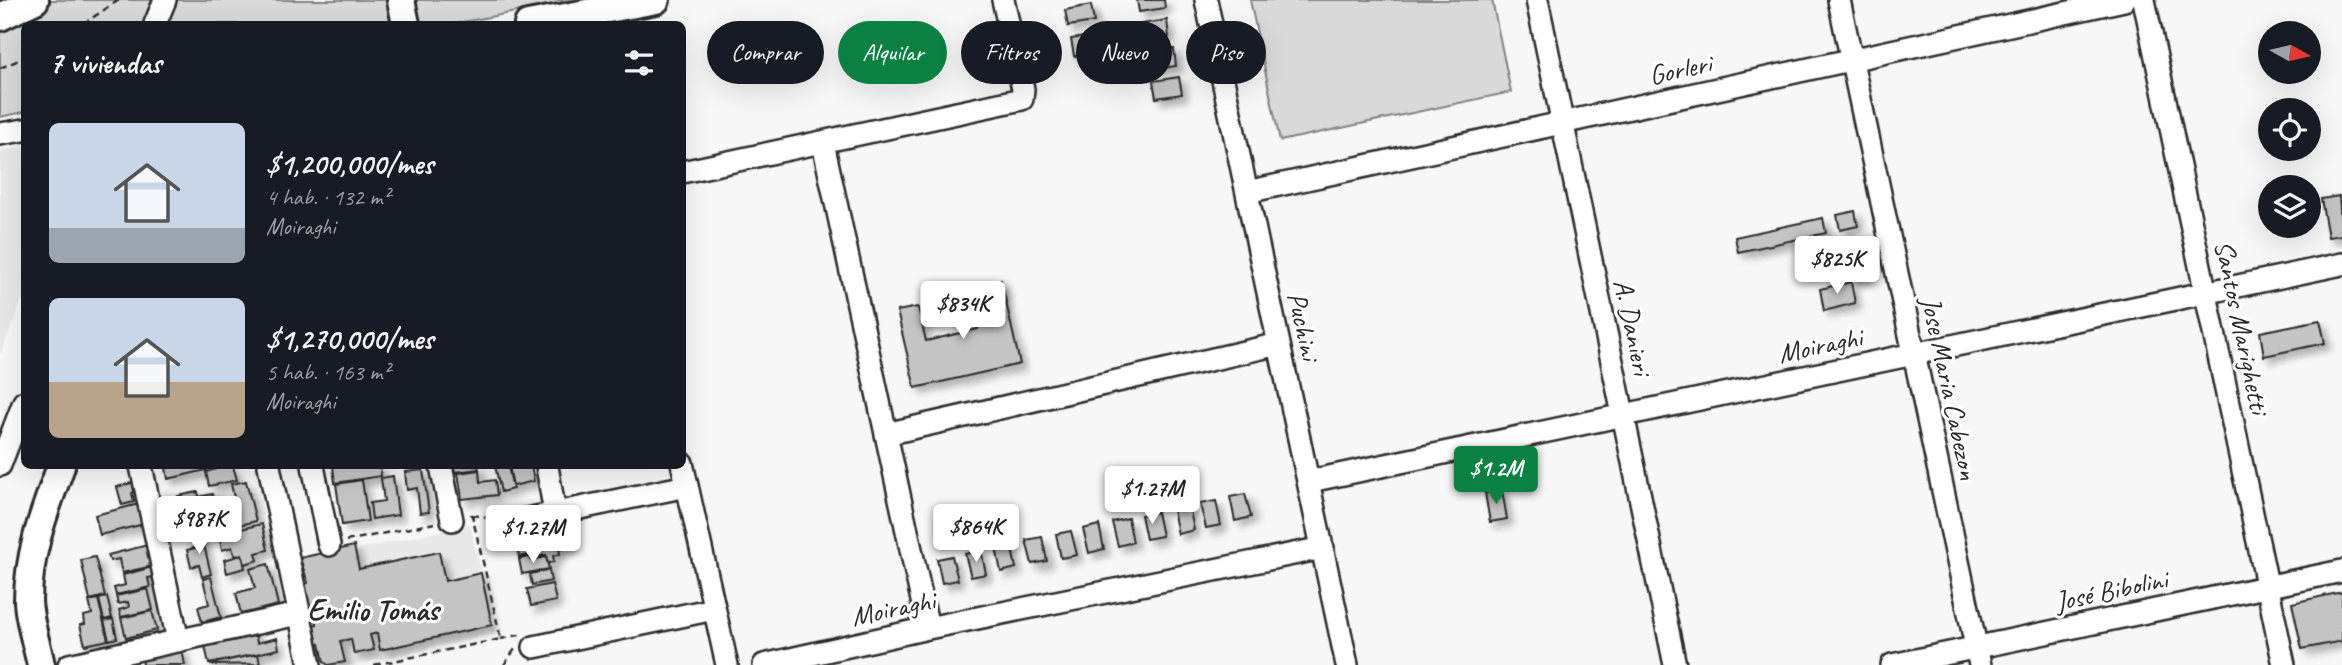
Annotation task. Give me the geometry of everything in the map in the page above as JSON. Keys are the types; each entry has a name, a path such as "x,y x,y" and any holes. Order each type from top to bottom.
{"main road":[{"path":"0,17 36,0"},
{"path":"401,0 405,21"},
{"path":"564,21 588,19 656,0"},
{"path":"41,665 28,604 30,563 39,527 60,469"}],"street":[{"path":"156,21 164,0"},
{"path":"686,171 1022,99 1023,89 1003,0"},
{"name":"Puchini","path":"1206,0 1347,665"},
{"name":"A. Danieri","path":"1537,0 1675,665"},
{"name":"Jose Maria Cabezon","path":"1839,0 1978,656"},
{"name":"Gorleri","path":"1247,192 2124,0"},
{"name":"Santos Marighetti","path":"2144,0 2284,665"},
{"path":"0,134 21,130"},
{"path":"823,143 928,628"},
{"name":"Moiraghi","path":"1310,481 2342,264"},
{"path":"886,434 1279,344"},
{"path":"0,465 21,410"},
{"path":"142,469 178,641"},
{"path":"271,469 310,665"},
{"path":"314,469 329,545"},
{"path":"442,469 462,518"},
{"path":"548,469 555,514"},
{"path":"683,469 727,665"},
{"path":"517,521 687,486"},
{"name":"Moiraghi","path":"764,665 928,628 1323,548"},
{"name":"José Bibolini","path":"1892,665 1978,656 2268,586 2342,571"},
{"path":"534,647 713,609"},
{"path":"68,665 298,614"}],"path":[{"path":"88,21 119,0"},
{"path":"0,68 21,59"},
{"path":"374,665 501,639 462,518"},
{"path":"329,545 462,518 517,521"}],"shaded area":[{"path":"0,0 579,0 468,21 21,21 21,113 0,117"},
{"path":"1250,0 1492,0 1511,92 1280,141 1266,75 1266,21 1254,21"},
{"path":"21,147 21,302 0,355 0,151"},
{"path":"470,524 496,634 354,665 316,665 294,564"}],"building":[{"path":"1137,0 1164,0 1165,8 1139,12"},
{"path":"1091,5 1094,21 1076,21 1076,25 1068,26 1065,10"},
{"path":"1076,38 1076,56 1074,56 1071,39"},
{"path":"1172,49 1176,66 1172,67"},
{"path":"1179,77 1182,94 1156,98 1154,84 1172,84 1172,78"},
{"path":"2339,196 2342,235 2328,237 2321,199"},
{"path":"1855,211 1858,226 1840,230 1837,215"},
{"path":"1823,218 1826,233 1738,252 1735,237"},
{"path":"1863,260 1867,276 1851,279 1848,263"},
{"path":"1001,280 1020,364 915,388 897,311 918,307 926,341 978,329 969,287"},
{"path":"1851,282 1855,303 1824,311 1820,289"},
{"path":"2320,320 2325,343 2264,356 2260,332"},
{"path":"166,469 206,469 206,470 168,479"},
{"path":"234,469 237,480 209,486 206,472"},
{"path":"333,469 380,469 381,476 335,483"},
{"path":"454,469 479,469 455,472"},
{"path":"496,469 509,469 513,489 501,492"},
{"path":"510,469 532,469 534,481 513,486"},
{"path":"423,470 429,512 420,513 417,488 407,490 405,472"},
{"path":"479,470 480,482 495,480 497,495 462,499 458,473"},
{"path":"393,476 398,515 372,519 370,503 384,501 381,478"},
{"path":"362,480 368,521 342,525 336,484"},
{"path":"246,481 256,521 240,525 231,484"},
{"path":"135,482 137,491 132,493 134,502 122,505 117,487"},
{"path":"1502,490 1507,519 1490,522 1485,493"},
{"path":"198,492 199,497 212,494 216,508 201,511 206,531 187,535 178,496"},
{"path":"1245,494 1251,517 1235,521 1230,497"},
{"path":"1216,501 1221,525 1206,528 1200,504"},
{"path":"143,503 148,523 100,535 95,515"},
{"path":"230,506 232,514 220,517 223,530 207,534 204,521 215,519 213,510"},
{"path":"1189,506 1194,530 1178,534 1173,510"},
{"path":"1157,512 1162,536 1146,539 1141,515"},
{"path":"1128,518 1133,542 1118,546 1112,522"},
{"path":"566,520 569,531 542,537 540,526"},
{"path":"262,524 268,550 256,553 258,560 245,564 242,554 235,556 232,547 222,550 219,534"},
{"path":"1099,525 1104,549 1089,553 1083,529"},
{"path":"539,526 541,537 516,543 514,532"},
{"path":"1071,531 1077,555 1061,558 1056,534"},
{"path":"569,532 572,546 559,549 560,554 553,556 554,562 548,563 546,555 519,557 516,543"},
{"path":"201,533 211,574 202,577 199,565 191,567 187,550 195,548 192,535"},
{"path":"1042,537 1047,561 1032,564 1026,540"},
{"path":"152,544 157,565 122,573 119,559 110,561 108,555"},
{"path":"1011,544 1016,568 1001,572 996,548"},
{"path":"354,546 359,569 439,552 445,581 481,573 492,625 380,650 377,633 370,635 374,650 354,654 351,639 340,641 345,662 328,665 324,662 320,644 314,645 310,626 317,624 313,610 306,611 301,586 308,583 300,558"},
{"path":"981,550 986,574 971,577 965,554"},
{"path":"242,555 245,568 227,573 224,560"},
{"path":"952,556 958,580 942,583 937,559"},
{"path":"95,557 105,596 90,600 81,560"},
{"path":"530,557 531,560 546,557 549,569 522,574 519,559"},
{"path":"268,564 278,605 241,614 236,593 255,588 250,569"},
{"path":"156,566 158,576 148,578 150,587 116,595 114,588 125,585 123,575"},
{"path":"549,570 551,581 532,585 530,574"},
{"path":"211,577 221,617 202,622 198,607 209,604 203,579"},
{"path":"552,584 556,601 531,606 527,589"},
{"path":"148,589 153,610 121,617 119,610 129,607 128,602 118,604 116,596"},
{"path":"2342,592 2342,641 2302,649 2292,603"},
{"path":"107,597 112,618 104,620 99,599"},
{"path":"98,599 108,640 85,645 80,625 85,624 84,616 92,614 89,601"},
{"path":"152,611 157,630 126,638 121,618"},
{"path":"113,619 117,638 109,640 104,621"},
{"path":"254,628 257,643 277,638 279,649 209,664 205,646 241,639 239,631"},
{"path":"182,649 185,665 143,665 142,657"},
{"path":"258,654 260,664 210,664"}],"district":[{"name":"Emilio Tomás","path":"373,610"}]}
